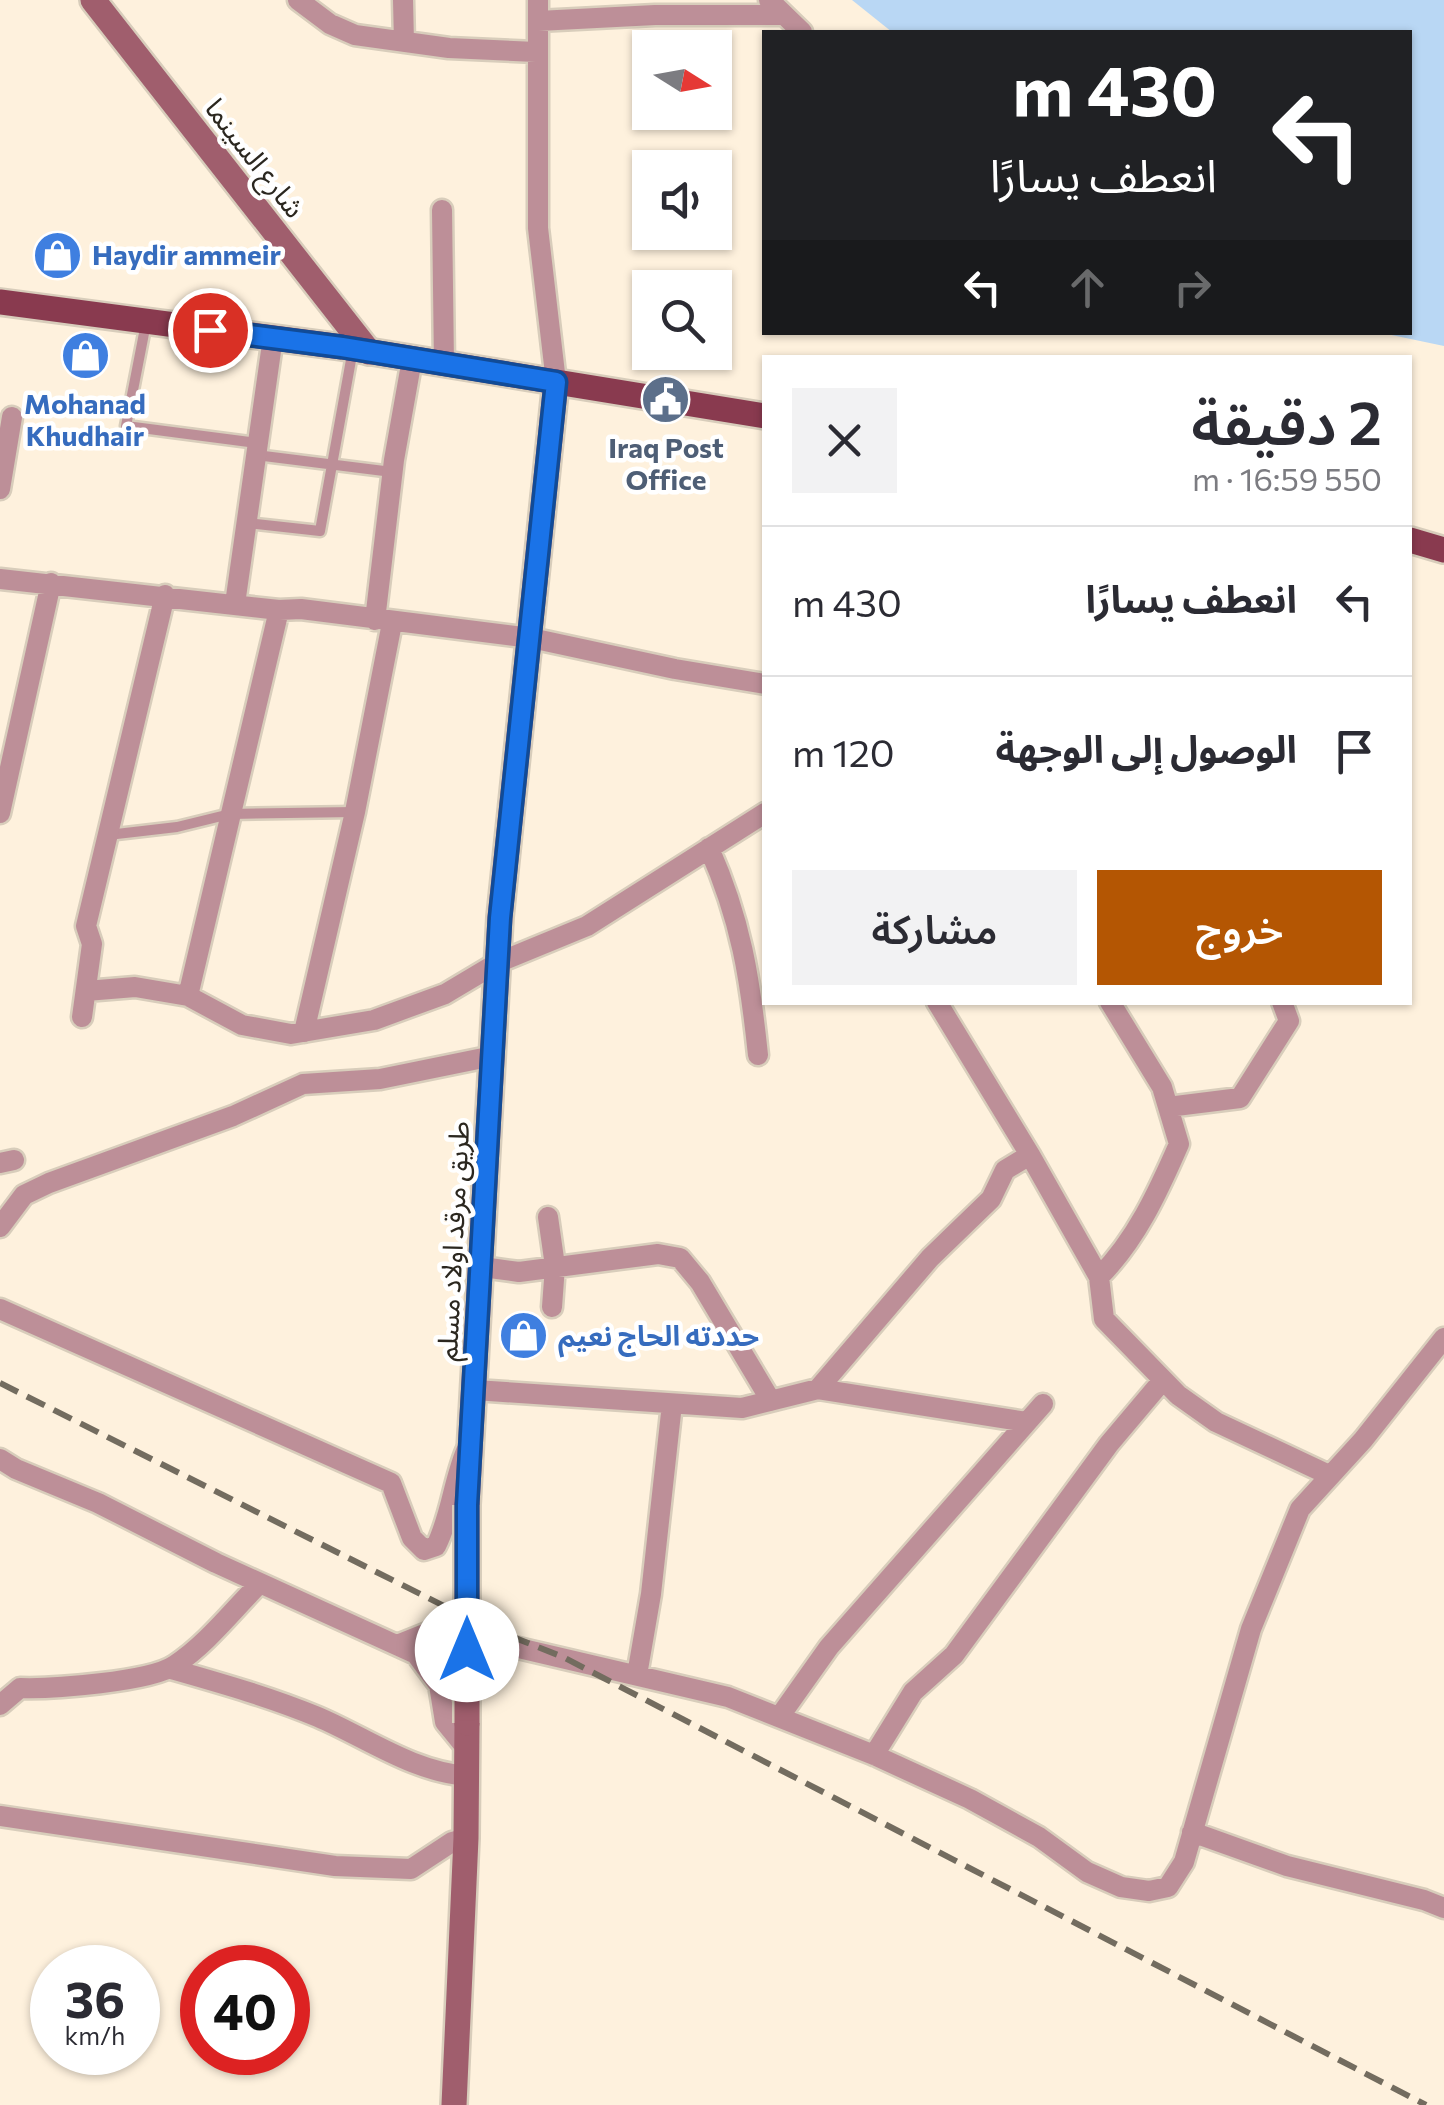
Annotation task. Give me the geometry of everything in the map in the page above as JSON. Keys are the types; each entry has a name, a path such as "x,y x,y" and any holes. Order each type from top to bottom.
{"main road":[{"path":"0,302 273,337 762,416"},
{"path":"1412,541 1444,550"}],"street":[{"name":"شارع السينما","path":"93,0 361,351"},
{"path":"298,0 330,24 355,35 536,52"},
{"path":"403,0 404,42"},
{"path":"556,382 538,228 538,11 655,15 777,7 800,30"},
{"path":"442,210 444,364"},
{"path":"235,604 273,337"},
{"path":"304,1032 355,812 383,622 393,472 412,359"},
{"name":"طريق مرقد اولاد مسلم","path":"454,2105 468,1776 467,1505 498,964 556,382"},
{"path":"0,489 12,417"},
{"path":"0,579 279,610 301,609 531,638 762,684"},
{"path":"0,812 51,583"},
{"path":"82,1017 92,944 86,926 165,596"},
{"path":"188,996 279,610"},
{"path":"86,991 135,987 188,996 242,1025 291,1034 374,1020 444,994 498,964 586,926 762,815"},
{"path":"710,848 756,964 758,1056"},
{"path":"938,1005 1099,1277 1104,1320 1163,1380 1216,1422 1328,1475"},
{"path":"1099,1277 1124,1253 1179,1144 1162,1087 1112,1005"},
{"path":"1168,1107 1240,1098 1289,1021 1283,1005"},
{"path":"0,1226 24,1195 36,1189 232,1116 303,1084 380,1079 493,1056"},
{"path":"818,1389 930,1258 990,1200 1005,1170 1030,1155"},
{"path":"548,1217 555,1266 552,1307"},
{"path":"482,1267 519,1272 658,1254 680,1258 700,1282 770,1401"},
{"path":"0,1310 392,1483 412,1538 424,1550 436,1546 445,1527 457,1472 472,1435"},
{"path":"397,1645 437,1629 728,1697 874,1755 970,1799 1038,1837 1087,1872 1121,1887 1149,1891 1168,1887 1184,1862 1251,1629 1300,1509 1363,1440 1444,1338"},
{"path":"874,1755 913,1692 954,1655 1109,1444 1163,1380"},
{"path":"475,1390 742,1408 818,1389 1026,1422"},
{"path":"637,1675 651,1594 672,1404"},
{"path":"780,1716 830,1647 1043,1404"},
{"path":"0,1459 416,1654 439,1685 445,1722 467,1736"},
{"path":"0,1705 20,1688 62,1689 171,1668 260,1583"},
{"path":"171,1668 320,1718 439,1774 468,1776"},
{"path":"0,1816 335,1866 411,1869 452,1842 466,1838"},
{"path":"1192,1832 1287,1866 1444,1908"}],"lane":[{"path":"146,323 126,426 393,472"},
{"path":"247,523 320,531 331,464 361,351"},
{"path":"108,836 176,828 230,814 355,812"}],"water":[{"path":"852,0 1444,0 1444,346 1392,335 1412,335 1412,30 890,30"}],"railway":[{"path":"0,1383 480,1624 563,1657 1426,2105"}],"place":[{"name":"Haydir ammeir","path":"57,255"},
{"name":"Mohanad Khudhair","path":"85,356"},
{"name":"Iraq Post Office","path":"666,400"},
{"name":"حددته الحاج نعيم","path":"523,1336"}],"route":[{"path":"210,330 556,382 500,918 467,1505 467,1650"}]}
